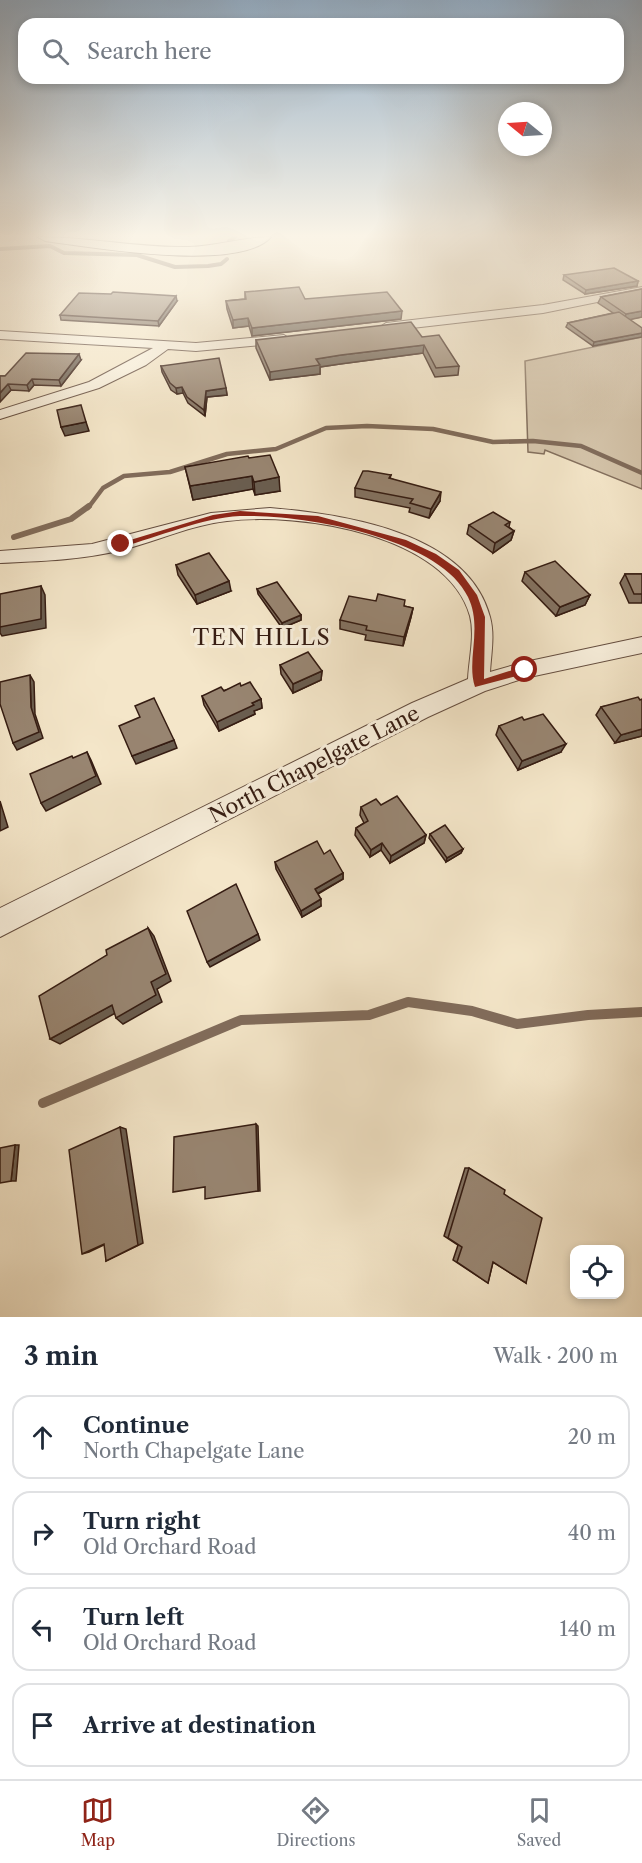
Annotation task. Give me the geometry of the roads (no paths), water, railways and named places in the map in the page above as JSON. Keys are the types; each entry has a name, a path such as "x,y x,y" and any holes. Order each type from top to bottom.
{"street":[{"path":"378,328 532,310 595,298"},
{"path":"0,335 220,346 294,338"},
{"path":"0,415 94,385 141,362 166,345"},
{"path":"0,557 86,552 216,517 240,514 318,519 342,523 403,542 433,556 456,572 472,595 480,617 479,684"},
{"name":"North Chapelgate Lane","path":"0,923 420,710 479,684 525,670 642,645"}],"waterway":[{"path":"88,508 103,488 124,476 170,472 227,454 276,449 326,428 367,426 433,429 493,442 533,441 581,446 642,473"},
{"path":"14,537 71,519 89,506"},
{"path":"43,1103 241,1020 369,1015 408,1002 472,1011 517,1024 588,1015 642,1012"}],"district":[{"name":"TEN HILLS","path":"262,637"}]}
